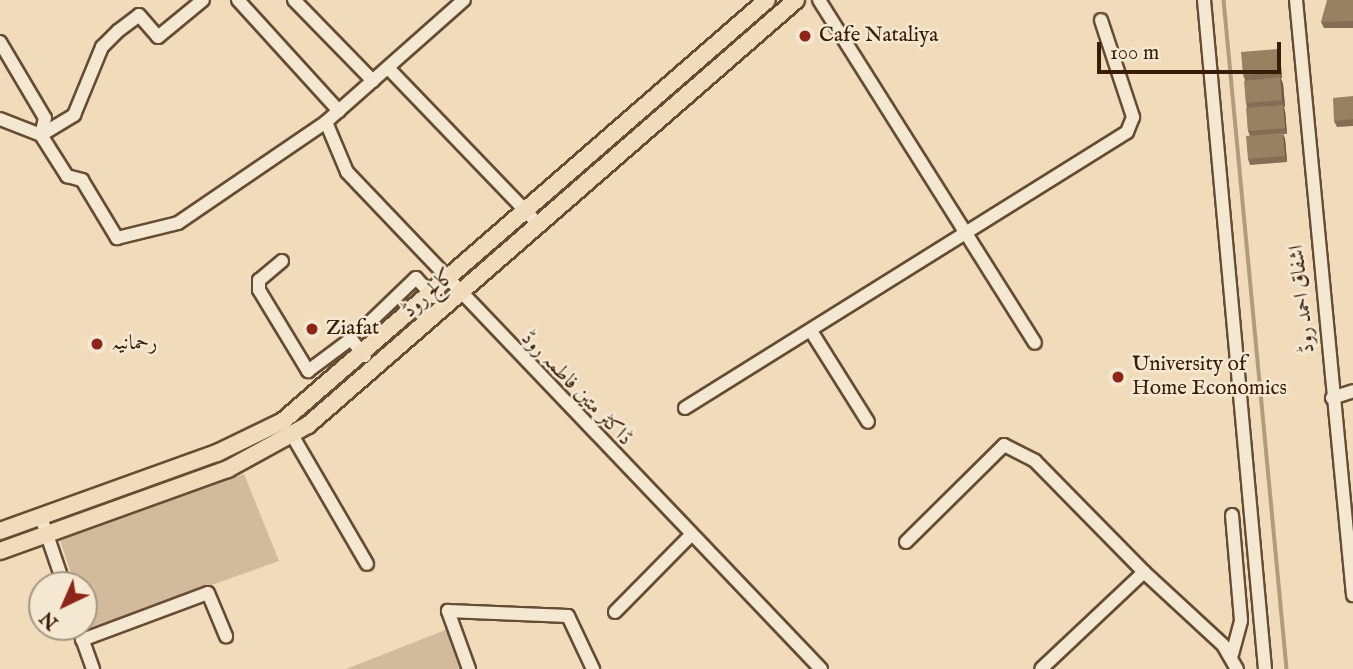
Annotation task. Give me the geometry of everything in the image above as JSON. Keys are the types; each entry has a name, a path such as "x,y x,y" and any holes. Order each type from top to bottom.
{"main road":[{"name":"کالج روڈ","path":"0,551 228,469 292,435 767,0"},
{"name":"کالج روڈ","path":"532,218 796,0"},
{"name":"کالج روڈ","path":"0,531 237,445 284,421 433,297 455,288"}],"street":[{"path":"41,135 74,115 102,47 118,31 139,15 158,37 203,0"},
{"path":"238,0 342,108"},
{"path":"294,0 373,81"},
{"path":"0,119 41,135 66,176 82,180 117,238 178,223 326,122 373,81 390,70 464,0"},
{"path":"818,0 1035,343"},
{"path":"1204,0 1265,669"},
{"name":"اشفاق احمد روڈ","path":"1296,0 1332,398 1353,595"},
{"path":"685,408 965,236 1132,125 1101,20"},
{"path":"0,42 45,118 41,135"},
{"path":"390,70 532,218"},
{"name":"ڈاکٹر متین فاطمہ روڈ","path":"326,122 347,172 821,669"},
{"path":"282,261 259,279 259,290 308,371 351,339 365,356"},
{"path":"367,324 416,278 433,297"},
{"path":"811,331 868,422"},
{"path":"1332,398 1353,391"},
{"path":"292,435 367,564"},
{"path":"906,542 1004,445 1035,461 1144,572 1232,655 1237,669"},
{"path":"1232,515 1241,621 1232,655"},
{"path":"41,517 59,571"},
{"path":"615,612 691,535"},
{"path":"1041,669 1144,572"},
{"path":"98,627 208,593 226,636"},
{"path":"469,669 448,611 568,616 593,669"},
{"path":"83,641 93,669"}],"shaded area":[{"path":"244,474 279,561 98,625 98,571 70,571 60,540"},
{"path":"453,627 468,669 346,669"}],"building":[{"path":"1327,0 1353,0 1353,21 1321,22"},
{"path":"1278,49 1280,72 1243,75 1241,52"},
{"path":"1280,77 1282,100 1246,103 1244,81"},
{"path":"1353,96 1353,119 1334,121 1333,98"},
{"path":"1283,105 1285,128 1248,131 1246,108"},
{"path":"1283,133 1285,156 1248,159 1246,136"}],"waterway":[{"path":"1224,0 1287,669"}],"place":[{"name":"Cafe Nataliya","path":"805,36"},
{"name":"Ziafat","path":"312,329"},
{"name":"رحمانیہ","path":"97,344"},
{"name":"University of Home Economics","path":"1118,377"}]}
